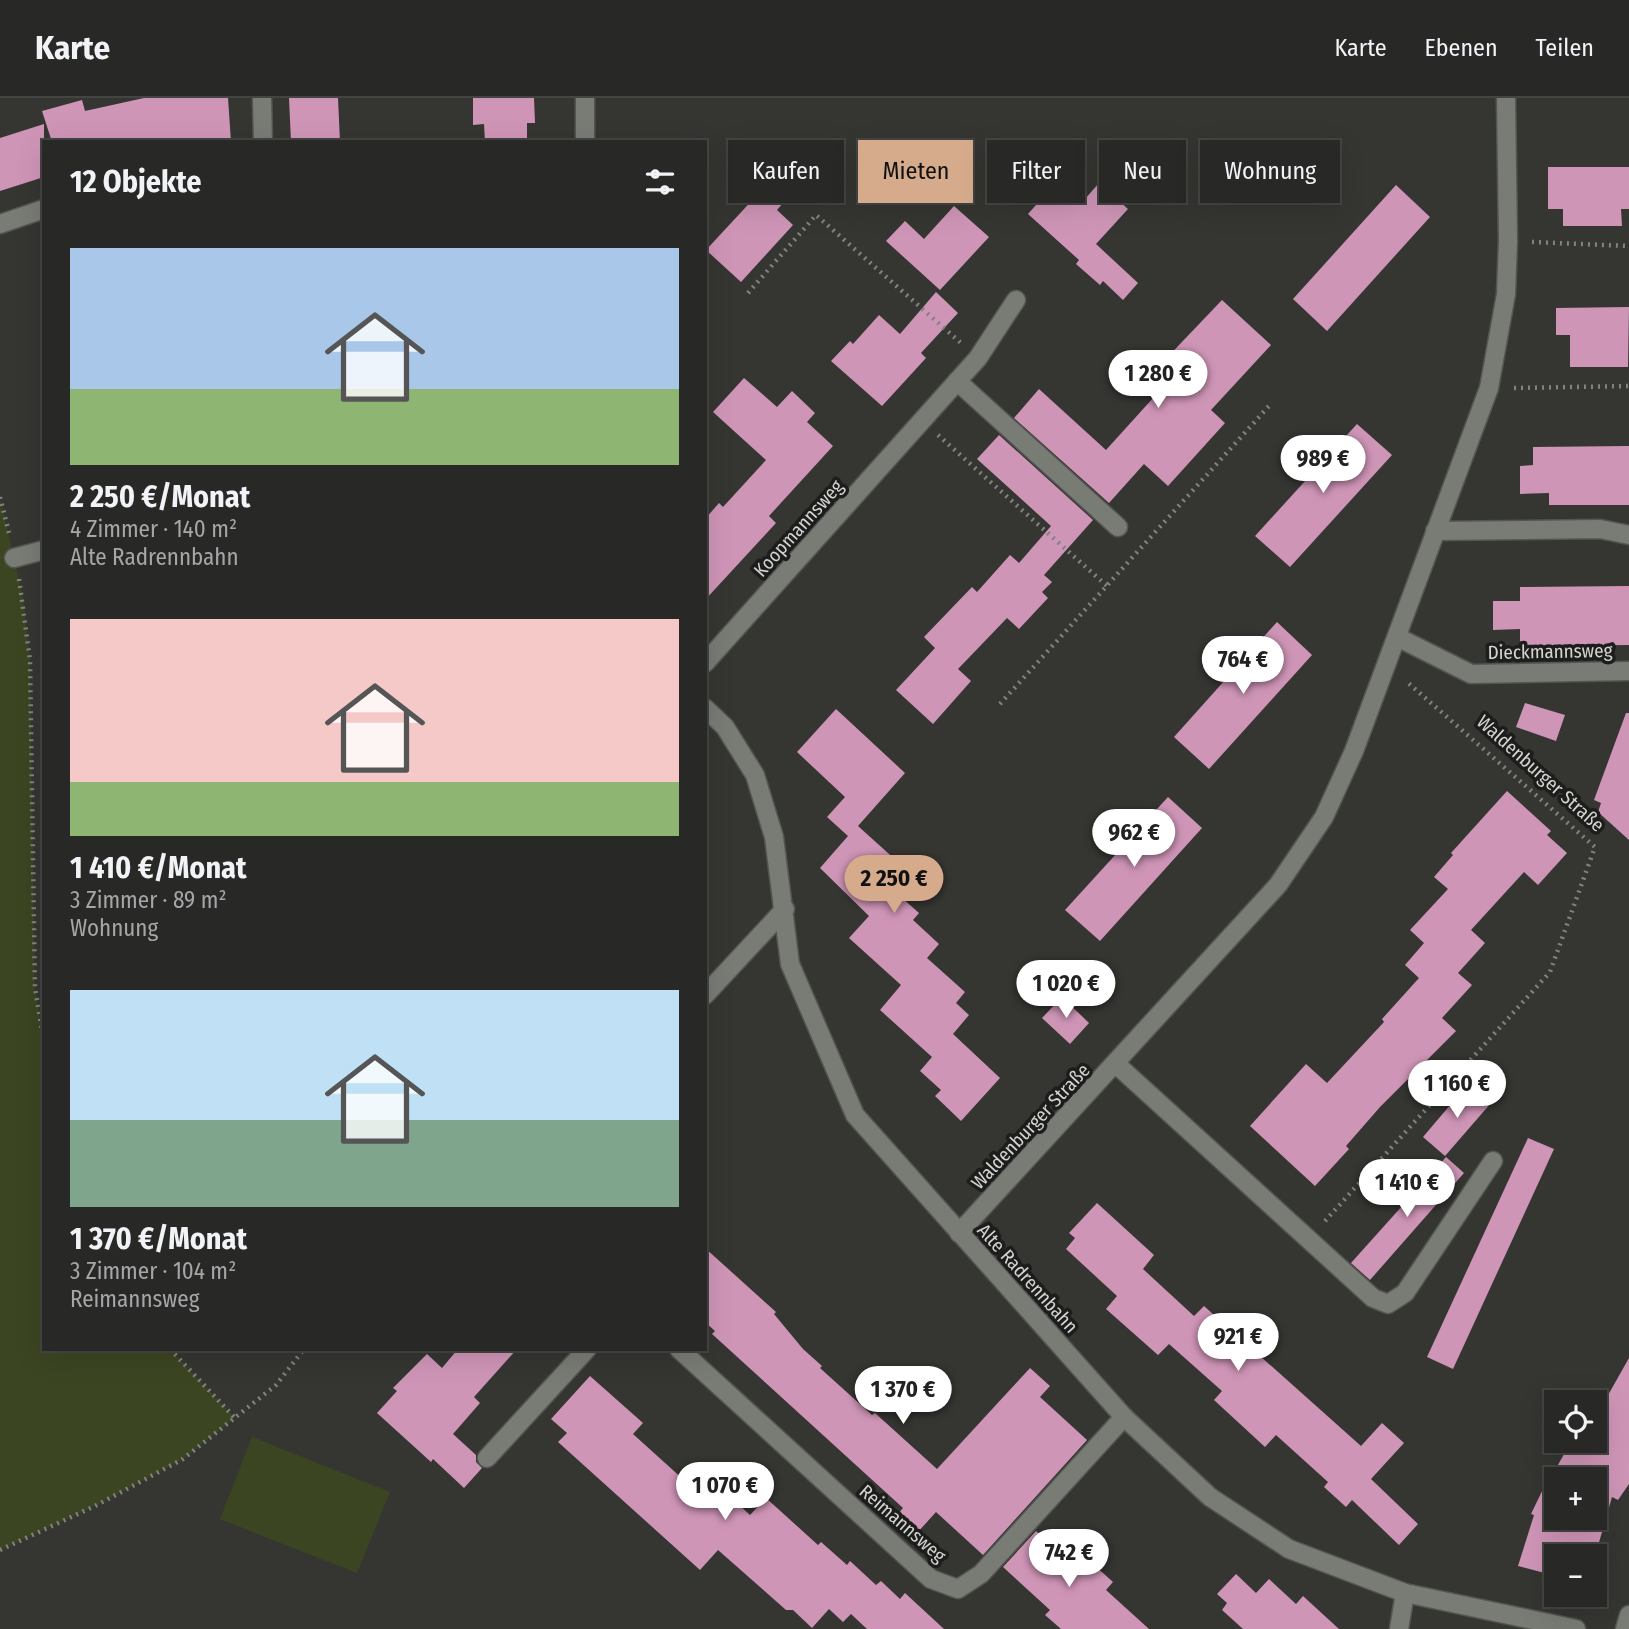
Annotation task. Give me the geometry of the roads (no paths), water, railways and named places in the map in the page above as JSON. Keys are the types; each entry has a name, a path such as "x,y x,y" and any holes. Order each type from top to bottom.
{"street":[{"path":"262,98 263,140"},
{"path":"585,98 585,140"},
{"name":"Waldenburger Straße","path":"960,1233 1278,885 1324,817 1354,751 1489,388 1506,294 1506,98"},
{"path":"0,224 42,210"},
{"name":"Koopmannsweg","path":"707,661 978,358 1016,300"},
{"path":"957,382 1118,527"},
{"path":"1436,531 1600,529 1629,535"},
{"path":"15,558 42,551"},
{"name":"Dieckmannsweg","path":"1397,637 1471,674 1629,671"},
{"name":"Alte Radrennbahn","path":"707,710 725,727 755,775 774,837 790,964 855,1115 1124,1418 1210,1497 1289,1549 1405,1593 1576,1629"},
{"path":"707,993 785,909"},
{"path":"1116,1064 1373,1298 1388,1304 1405,1293 1493,1161"},
{"path":"487,1458 585,1351"},
{"name":"Reimannsweg","path":"681,1351 931,1579 958,1589 981,1574 1124,1418"},
{"path":"1399,1629 1405,1593"},
{"path":"1625,1629 1629,1615"}]}
